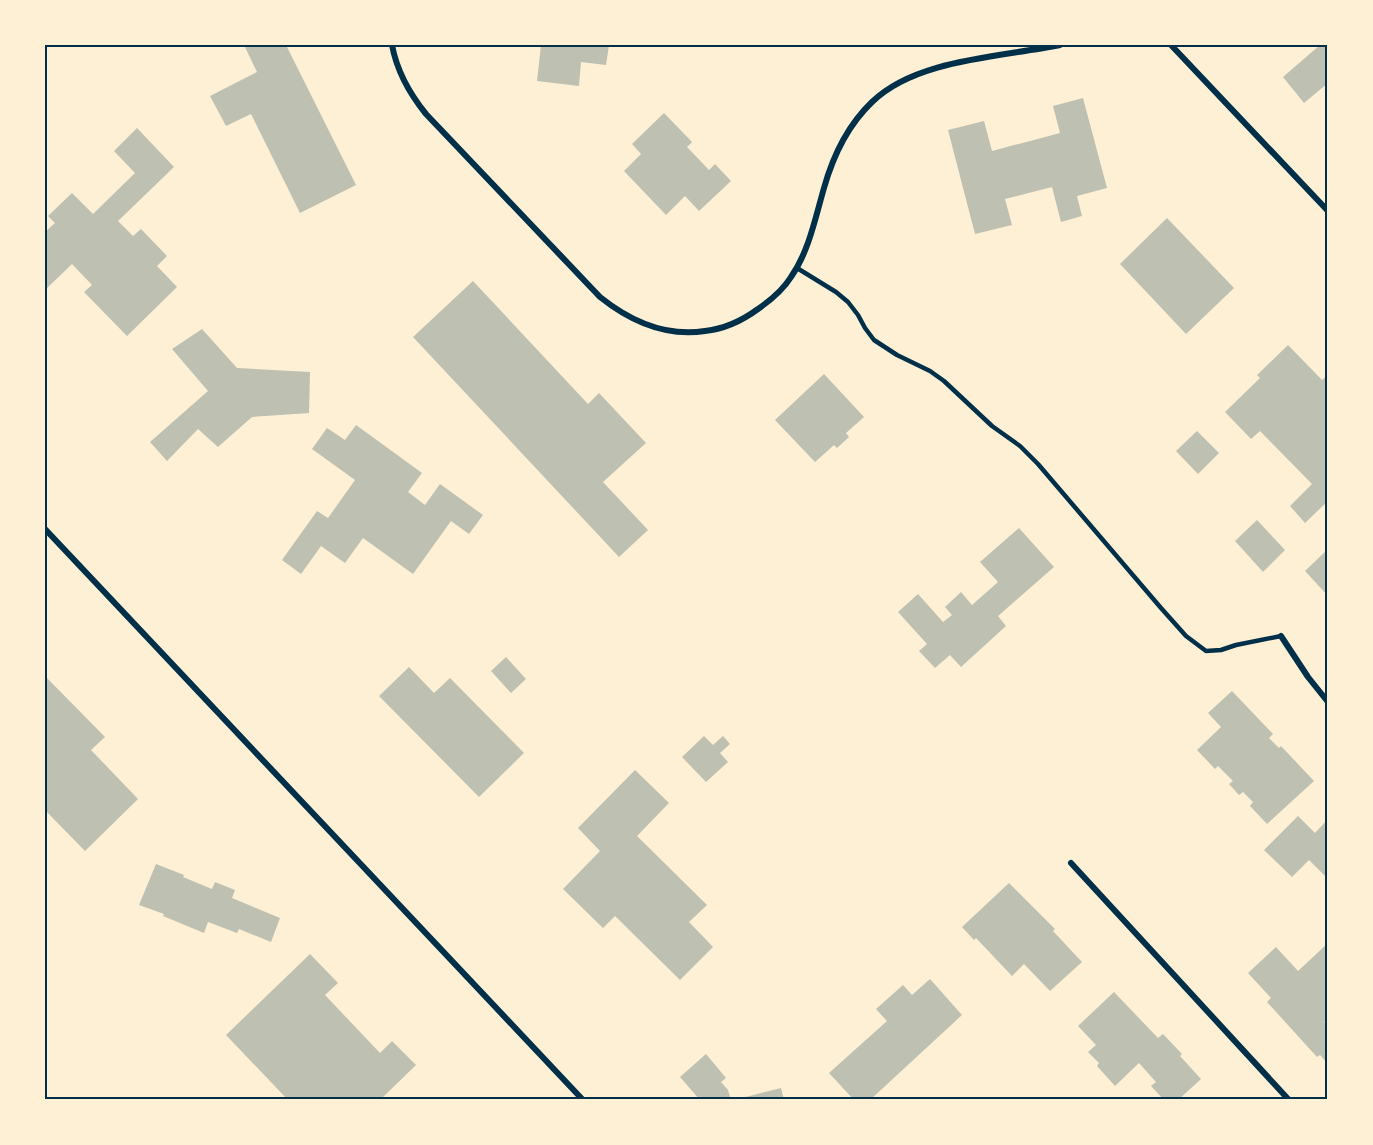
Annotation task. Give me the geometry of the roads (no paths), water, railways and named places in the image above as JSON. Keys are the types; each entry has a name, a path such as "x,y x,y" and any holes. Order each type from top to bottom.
{"street":[{"path":"392,45 398,70 405,85 426,114 600,297 627,316 663,330 682,333 711,330 739,321 774,297 791,277 805,251 840,145 861,113 882,93 903,81 940,67 1060,45"},
{"path":"1172,45 1328,211"},
{"path":"45,529 583,1100"},
{"path":"1281,636 1328,702"},
{"path":"1071,863 1289,1100"}],"lane":[{"path":"797,268 848,302 874,340 944,381 992,426 1020,446 1186,636 1206,651 1221,651 1236,645 1281,636"}]}
